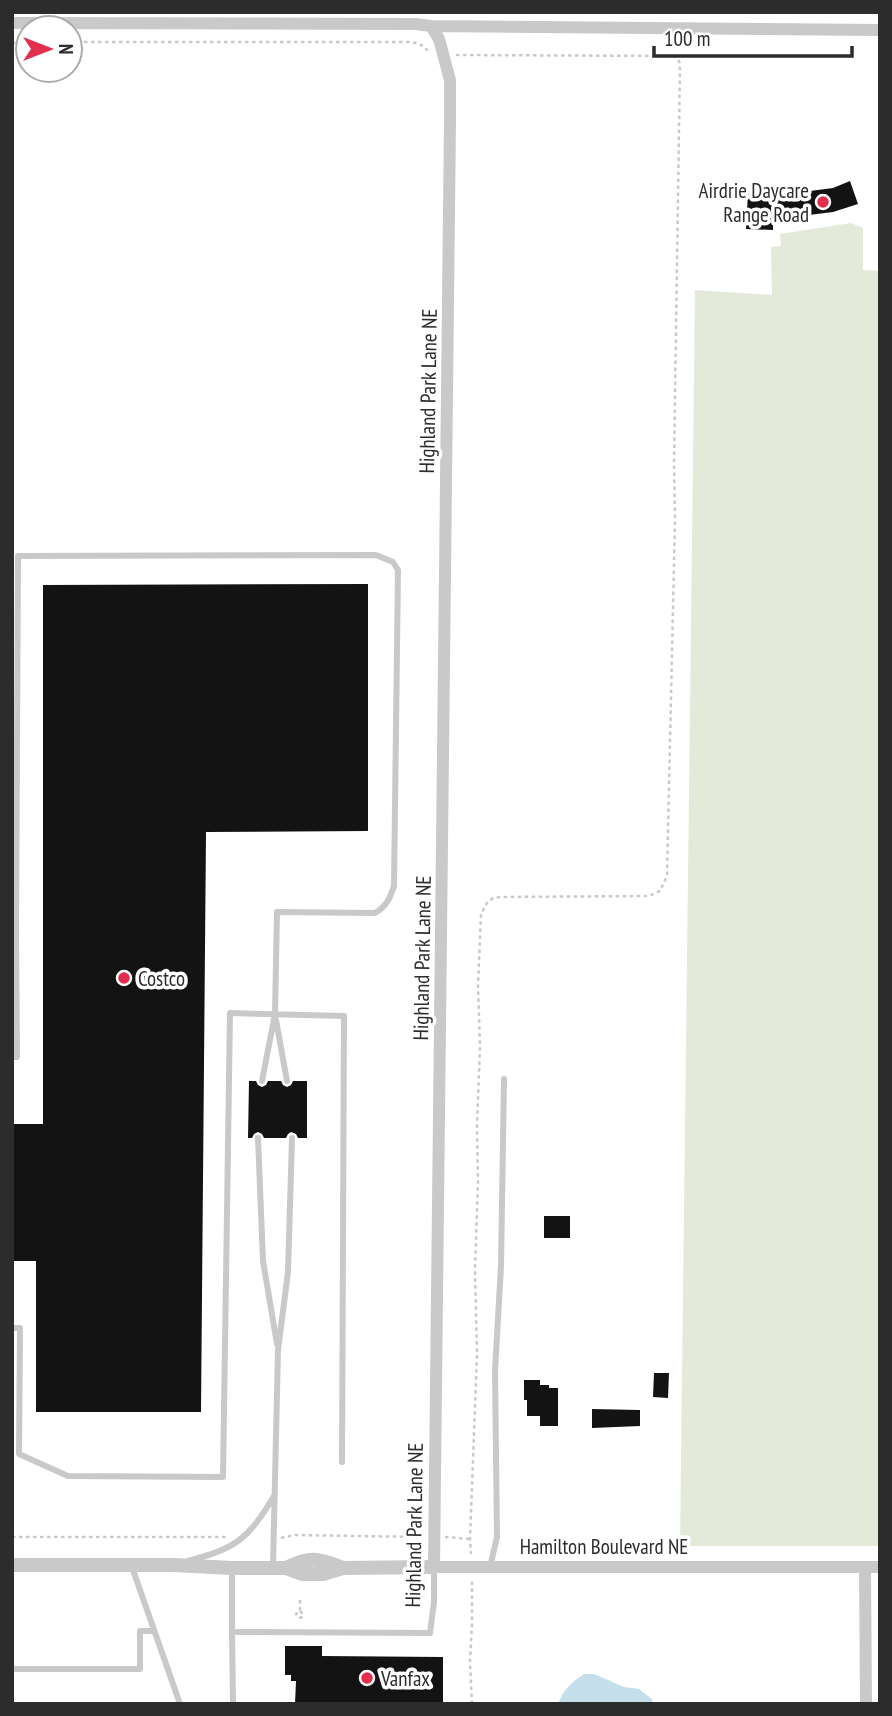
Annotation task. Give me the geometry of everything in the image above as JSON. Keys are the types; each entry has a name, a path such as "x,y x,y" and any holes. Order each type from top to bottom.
{"street":[{"path":"12,23 415,24 880,30"},
{"name":"Highland Park Lane NE","path":"431,26 439,39 450,80 434,1567"},
{"name":"Hamilton Boulevard NE","path":"12,1565 279,1568 302,1560 323,1560 343,1567 880,1567"},
{"path":"865,1567 866,1704"}],"lane":[{"path":"12,1057 17,1057 14,934 15,556 376,555 393,562 398,570 394,886 390,899 375,913 277,912 275,1014 262,1081"},
{"path":"12,1328 20,1328 15,1454 68,1476 223,1477 230,1013 344,1016 342,1462"},
{"path":"275,1014 287,1081"},
{"path":"490,1567 497,1537 495,1371 501,1266 504,1079"},
{"path":"258,1138 263,1261 278,1350"},
{"path":"279,1568 274,1540 278,1350 288,1272 292,1138"},
{"path":"174,1565 214,1554 242,1539 260,1519 275,1495"},
{"path":"131,1565 180,1704"},
{"name":"Highland Park Lane NE","path":"232,1632 430,1633 434,1567"},
{"path":"232,1568 233,1704"},
{"path":"12,1669 140,1669 140,1631 154,1631"}],"path":[{"path":"84,43 415,43 424,46 429,55 434,55"},
{"path":"452,55 674,57 680,64 675,519 667,876 660,891 649,896 500,897 487,902 481,914 475,1270 477,1354 471,1557"},
{"path":"274,1540 295,1535 421,1536"},
{"path":"12,1537 242,1539"},
{"path":"445,1537 470,1539"},
{"path":"472,1576 472,1704"},
{"path":"300,1600 300,1611"}],"green space":[{"path":"851,223 863,228 863,270 880,271 878,1546 680,1546 695,290 772,295 771,247 781,246 780,234"}],"water":[{"path":"584,1674 594,1674 624,1687 639,1689 652,1699 653,1704 558,1704 568,1687"}],"building":[{"path":"850,181 858,204 833,212 801,216 801,221 773,225 773,230 746,229 748,192 759,192 759,188 775,189 775,193 810,191 833,188"},
{"name":"Costco","path":"368,584 368,831 206,832 201,1412 36,1412 36,1261 12,1261 12,1124 43,1124 43,585"},
{"path":"249,1081 256,1081 262,1087 268,1081 281,1081 287,1087 293,1081 307,1081 307,1138 298,1138 291,1132 286,1138 264,1138 258,1132 248,1138"},
{"path":"544,1216 570,1216 570,1238 544,1238"},
{"path":"654,1373 669,1373 668,1398 653,1397"},
{"path":"524,1380 540,1380 540,1385 558,1388 558,1426 540,1426 540,1416 527,1416"},
{"path":"592,1409 640,1410 640,1426 592,1428"},
{"name":"Vanfax","path":"285,1646 322,1646 322,1656 443,1657 443,1704 295,1704 296,1681 291,1681 291,1675 285,1675"}],"place":[{"name":"Airdrie Daycare Range Road","path":"823,202"},
{"name":"Costco","path":"124,978"},
{"name":"Vanfax","path":"367,1678"}]}
